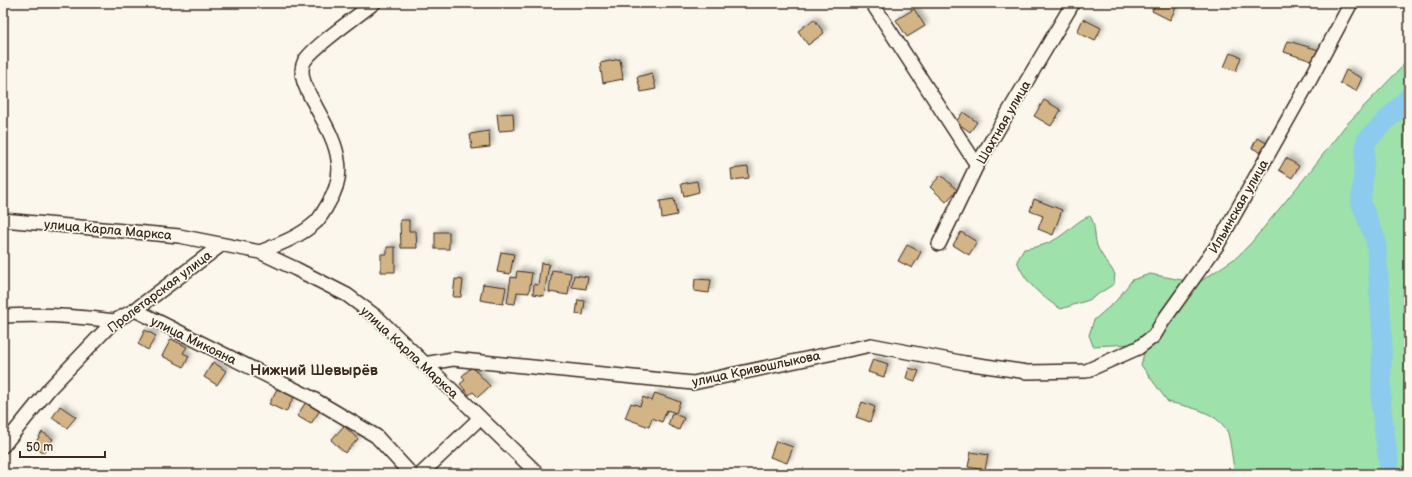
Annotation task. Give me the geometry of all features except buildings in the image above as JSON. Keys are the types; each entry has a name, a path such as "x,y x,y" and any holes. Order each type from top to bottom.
{"street":[{"path":"260,252 287,240 317,221 336,191 339,162 336,149 306,88 302,67 304,61 318,47 374,3"},
{"path":"872,3 977,165"},
{"name":"Шахтная улица","path":"939,244 977,165 1073,3"},
{"name":"Ильинская улица","path":"1086,371 1138,348 1154,336 1218,244 1310,80 1351,3"},
{"name":"улица Карла Маркса","path":"3,220 179,236 260,252 348,295 378,318 538,474"},
{"name":"Пролетарская улица","path":"3,446 50,388 114,321 135,310 221,245"},
{"name":"улица Микояна","path":"135,310 310,397 357,424 376,436 411,474"},
{"path":"3,316 22,315 93,318 114,321"},
{"name":"улица Кривошлыкова","path":"424,364 454,358 693,383 871,345 965,363 1027,372 1086,371"},
{"path":"421,474 480,418"}],"green space":[{"path":"1409,57 1409,474 1235,474 1228,434 1222,424 1209,414 1168,402 1141,365 1144,353 1133,344 1093,346 1089,335 1094,320 1116,301 1132,280 1150,274 1198,283 1237,257 1251,243 1308,174 1345,126 1401,68"},
{"path":"1090,216 1094,224 1097,246 1102,256 1115,274 1114,284 1089,300 1061,309 1048,300 1029,283 1017,261 1024,249 1053,241"}],"waterway":[{"path":"1390,474 1381,405 1382,332 1376,241 1361,203 1366,141 1409,97"}],"district":[{"name":"Нижний Шевырёв","path":"314,370"}]}
